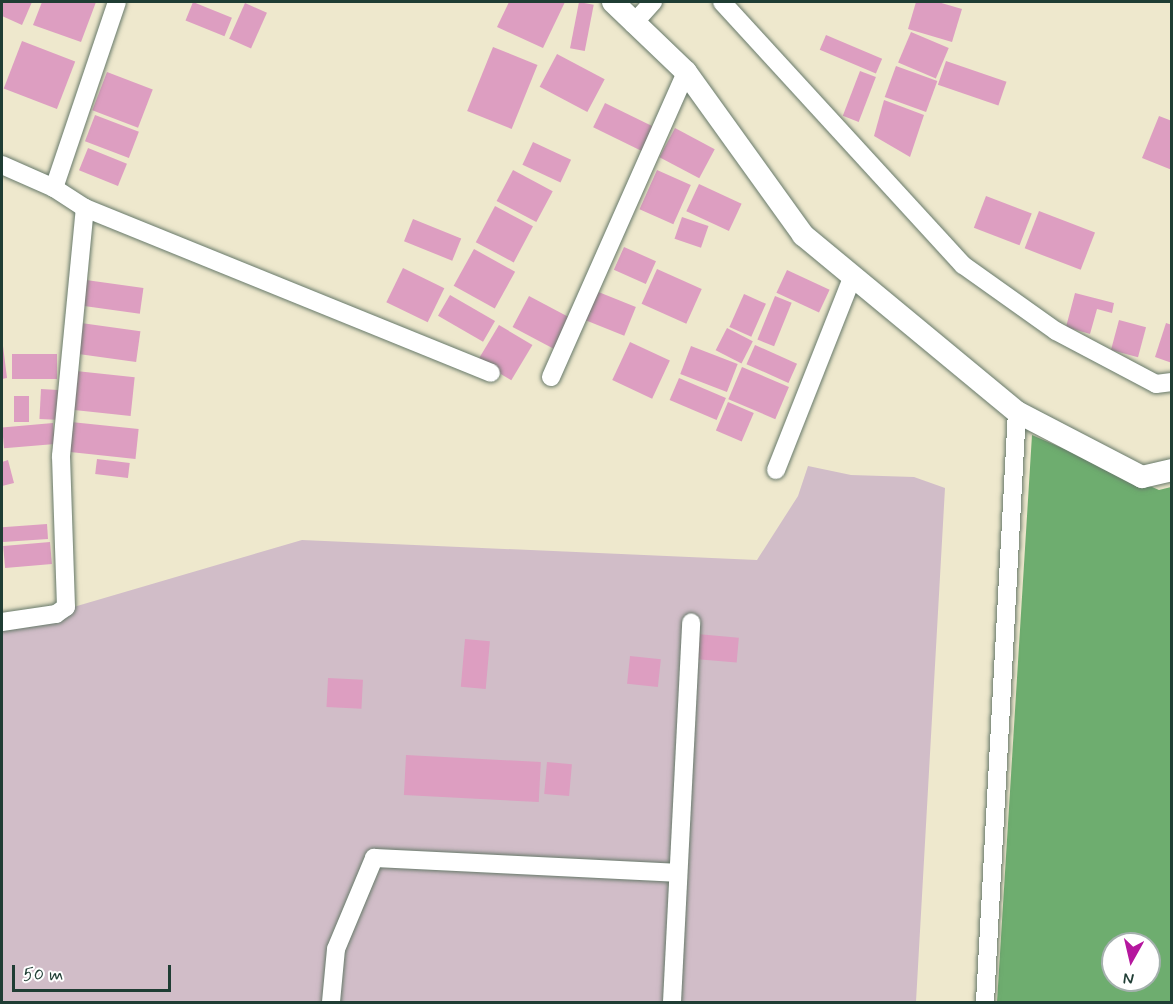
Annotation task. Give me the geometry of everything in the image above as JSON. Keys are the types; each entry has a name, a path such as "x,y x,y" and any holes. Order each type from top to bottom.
{"street":[{"path":"54,188 117,2"},
{"path":"613,2 633,24 686,72 803,235 1017,411 1142,477 1172,470"},
{"path":"633,24 653,2"},
{"path":"722,2 963,265 1056,331 1156,384 1172,382"},
{"path":"551,377 686,72"},
{"path":"2,165 54,188 85,208 491,373"},
{"path":"2,622 56,614 66,607 61,456 85,208"},
{"path":"776,470 853,276"},
{"path":"985,1002 1017,411"},
{"path":"672,1002 691,622"},
{"path":"331,1002 336,949 375,858 677,873"}],"shaded area":[{"path":"808,466 851,475 914,477 945,488 916,1002 2,1002 2,628 302,540 757,560 798,496"}],"green space":[{"path":"1032,435 1159,490 1171,487 1171,1002 997,1002"}],"building":[{"path":"2,2 32,2 22,25 2,16"},
{"path":"42,2 96,2 81,42 33,25"},
{"path":"193,2 232,18 224,36 186,21"},
{"path":"509,2 565,2 543,48 497,27"},
{"path":"579,2 594,5 585,51 570,48"},
{"path":"916,2 938,2 962,9 952,42 908,29"},
{"path":"245,3 267,13 251,48 229,39"},
{"path":"911,32 949,48 936,78 898,62"},
{"path":"826,35 882,59 876,74 820,50"},
{"path":"22,41 75,61 57,109 4,89"},
{"path":"493,47 538,65 512,129 467,111"},
{"path":"557,54 605,79 587,112 540,87"},
{"path":"946,61 1007,82 998,105 938,85"},
{"path":"896,66 937,81 926,112 885,97"},
{"path":"860,71 876,77 859,122 843,116"},
{"path":"107,72 153,90 138,128 92,110"},
{"path":"884,100 924,115 910,157 874,136"},
{"path":"605,103 657,128 645,153 593,127"},
{"path":"95,115 139,132 129,158 85,141"},
{"path":"1159,116 1172,121 1172,170 1142,158"},
{"path":"675,128 715,149 699,178 660,157"},
{"path":"533,142 571,160 560,182 522,165"},
{"path":"88,148 127,164 118,186 79,170"},
{"path":"513,170 553,191 536,222 497,201"},
{"path":"657,170 691,185 673,224 640,209"},
{"path":"699,184 742,204 729,231 686,211"},
{"path":"986,196 1032,214 1020,245 974,228"},
{"path":"495,206 533,226 514,262 476,242"},
{"path":"1039,211 1095,233 1081,270 1025,248"},
{"path":"682,217 708,226 701,248 675,239"},
{"path":"413,219 461,238 452,261 404,241"},
{"path":"624,247 656,261 646,284 614,270"},
{"path":"474,249 515,272 495,309 454,286"},
{"path":"403,268 444,288 428,322 386,302"},
{"path":"657,269 702,289 686,324 642,304"},
{"path":"787,270 830,290 819,313 776,293"},
{"path":"86,280 143,288 140,314 82,306"},
{"path":"596,291 636,307 624,336 584,320"},
{"path":"1075,293 1114,303 1112,313 1097,309 1090,334 1066,327"},
{"path":"744,294 766,304 751,337 729,327"},
{"path":"450,295 495,321 483,342 438,316"},
{"path":"529,296 570,318 554,349 513,327"},
{"path":"775,296 792,303 774,346 757,340"},
{"path":"1119,320 1146,327 1138,357 1111,350"},
{"path":"81,323 140,331 136,362 77,354"},
{"path":"1166,323 1172,325 1172,363 1155,357"},
{"path":"499,325 532,345 511,380 478,360"},
{"path":"727,328 753,341 741,363 716,350"},
{"path":"2,338 7,378 2,379"},
{"path":"630,342 670,361 652,399 612,380"},
{"path":"755,345 797,364 788,383 746,364"},
{"path":"691,346 738,364 727,392 680,374"},
{"path":"12,354 57,354 57,379 12,379"},
{"path":"742,367 789,387 775,419 728,399"},
{"path":"76,371 135,377 131,416 72,410"},
{"path":"679,378 726,398 717,420 670,400"},
{"path":"41,389 58,390 56,420 39,419"},
{"path":"14,396 29,396 29,422 14,422"},
{"path":"728,402 754,413 742,441 716,431"},
{"path":"71,422 139,429 135,459 68,452"},
{"path":"53,423 55,444 4,448 2,427"},
{"path":"97,459 130,463 128,478 95,474"},
{"path":"8,460 14,483 2,486 2,462"},
{"path":"47,524 48,539 3,542 2,527"},
{"path":"50,542 52,564 5,568 3,546"},
{"path":"697,634 739,638 737,663 695,659"},
{"path":"465,639 490,641 486,689 461,687"},
{"path":"630,656 661,659 658,687 627,684"},
{"path":"328,678 363,680 361,709 326,707"},
{"path":"406,755 541,762 539,802 404,795"},
{"path":"547,762 572,764 569,796 544,794"}]}
